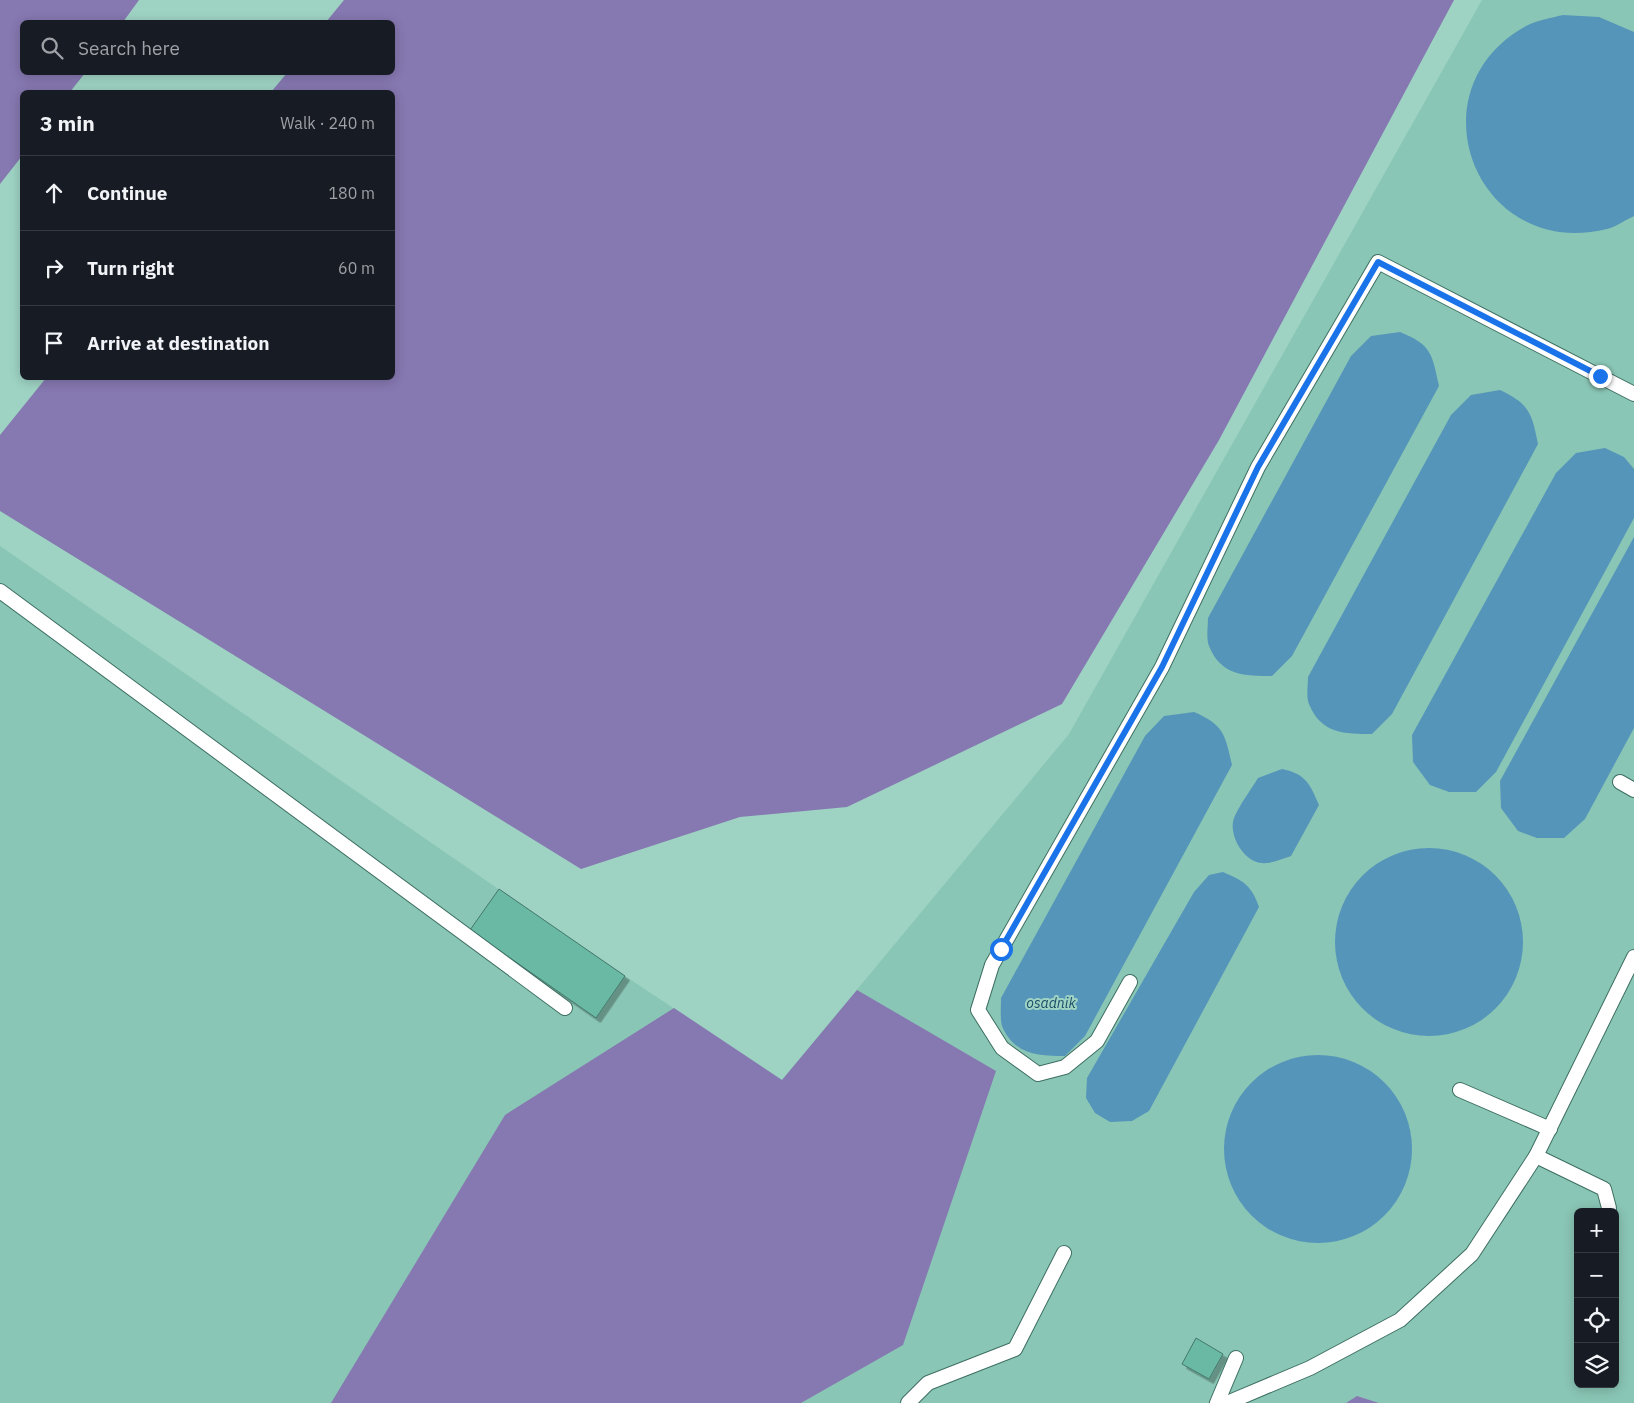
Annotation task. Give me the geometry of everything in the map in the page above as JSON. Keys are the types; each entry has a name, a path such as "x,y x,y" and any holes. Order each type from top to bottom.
{"lane":[{"path":"1130,982 1097,1041 1066,1067 1038,1074 1002,1048 978,1010 992,965 1162,667 1258,467 1378,262 1634,394"},
{"path":"0,591 565,1008"},
{"path":"1620,782 1634,790"},
{"path":"1227,1403 1310,1368 1400,1320 1472,1254 1536,1156 1634,957"},
{"path":"1460,1090 1550,1130"},
{"path":"1536,1156 1604,1189 1609,1208"},
{"path":"908,1403 928,1383 1016,1349 1064,1253"},
{"path":"1217,1403 1236,1358"}],"shaded area":[{"path":"0,0 139,0 124,20 20,20 20,75 83,75 72,90 20,90 20,159 0,184"},
{"path":"344,0 1454,0 1219,440 1062,704 847,807 740,817 581,869 0,511 0,435 44,380 395,380 395,90 273,90 285,75 395,75 395,20 328,20"},
{"path":"1482,0 1634,0 1634,1403 1379,1403 1357,1396 1353,1403 0,1403 0,546 625,976 782,1080 1069,734"},
{"path":"857,990 996,1071 903,1345 801,1403 331,1403 505,1115 674,1008 782,1080"},
{"path":"1357,1396 1379,1403 1346,1403"}],"water":[{"path":"1563,15 1599,17 1634,32 1634,216 1607,229 1561,232 1523,220 1493,196 1474,164 1466,127 1471,89 1491,54 1526,26"},
{"path":"1400,332 1425,346 1432,358 1439,386 1292,656 1272,676 1252,676 1227,669 1214,656 1209,646 1207,636 1208,618 1351,356 1371,336"},
{"path":"1500,390 1524,405 1534,425 1538,444 1392,714 1372,734 1352,734 1327,727 1314,714 1309,704 1307,694 1308,677 1451,415 1471,395"},
{"path":"1605,448 1624,457 1634,469 1634,518 1496,772 1476,792 1449,792 1430,785 1413,762 1412,735 1556,473 1576,453"},
{"path":"1634,537 1634,728 1585,819 1564,838 1537,838 1518,831 1501,808 1500,781"},
{"name":"osadnik","path":"1194,712 1212,721 1222,732 1232,765 1085,1036 1065,1056 1037,1054 1020,1048 1007,1036 1002,1026 1001,998 1145,736 1164,716"},
{"path":"1282,769 1302,777 1310,786 1319,805 1291,856 1273,862 1261,863 1248,857 1238,846 1233,832 1234,818 1258,778"},
{"path":"1420,848 1438,848 1465,855 1496,875 1516,906 1523,933 1523,951 1516,978 1496,1009 1465,1029 1438,1036 1420,1036 1402,1032 1385,1025 1369,1015 1356,1002 1346,986 1339,969 1335,951 1335,933 1339,915 1346,898 1356,882 1369,869 1385,859 1402,852"},
{"path":"1223,872 1246,885 1259,907 1149,1111 1132,1121 1110,1122 1095,1113 1086,1098 1087,1078 1194,892 1209,875"},
{"path":"1309,1055 1327,1055 1354,1062 1385,1082 1405,1113 1412,1140 1412,1158 1405,1185 1385,1216 1354,1236 1327,1243 1309,1243 1291,1239 1274,1232 1258,1222 1245,1209 1235,1193 1228,1176 1224,1158 1224,1140 1228,1122 1235,1105 1245,1089 1258,1076 1274,1066 1291,1059"}],"building":[{"path":"499,889 625,976 596,1018 470,930"},
{"path":"1196,1338 1223,1354 1209,1379 1182,1364"}],"route":[{"path":"1001,949 1162,667 1258,467 1378,262 1600,376"}]}
